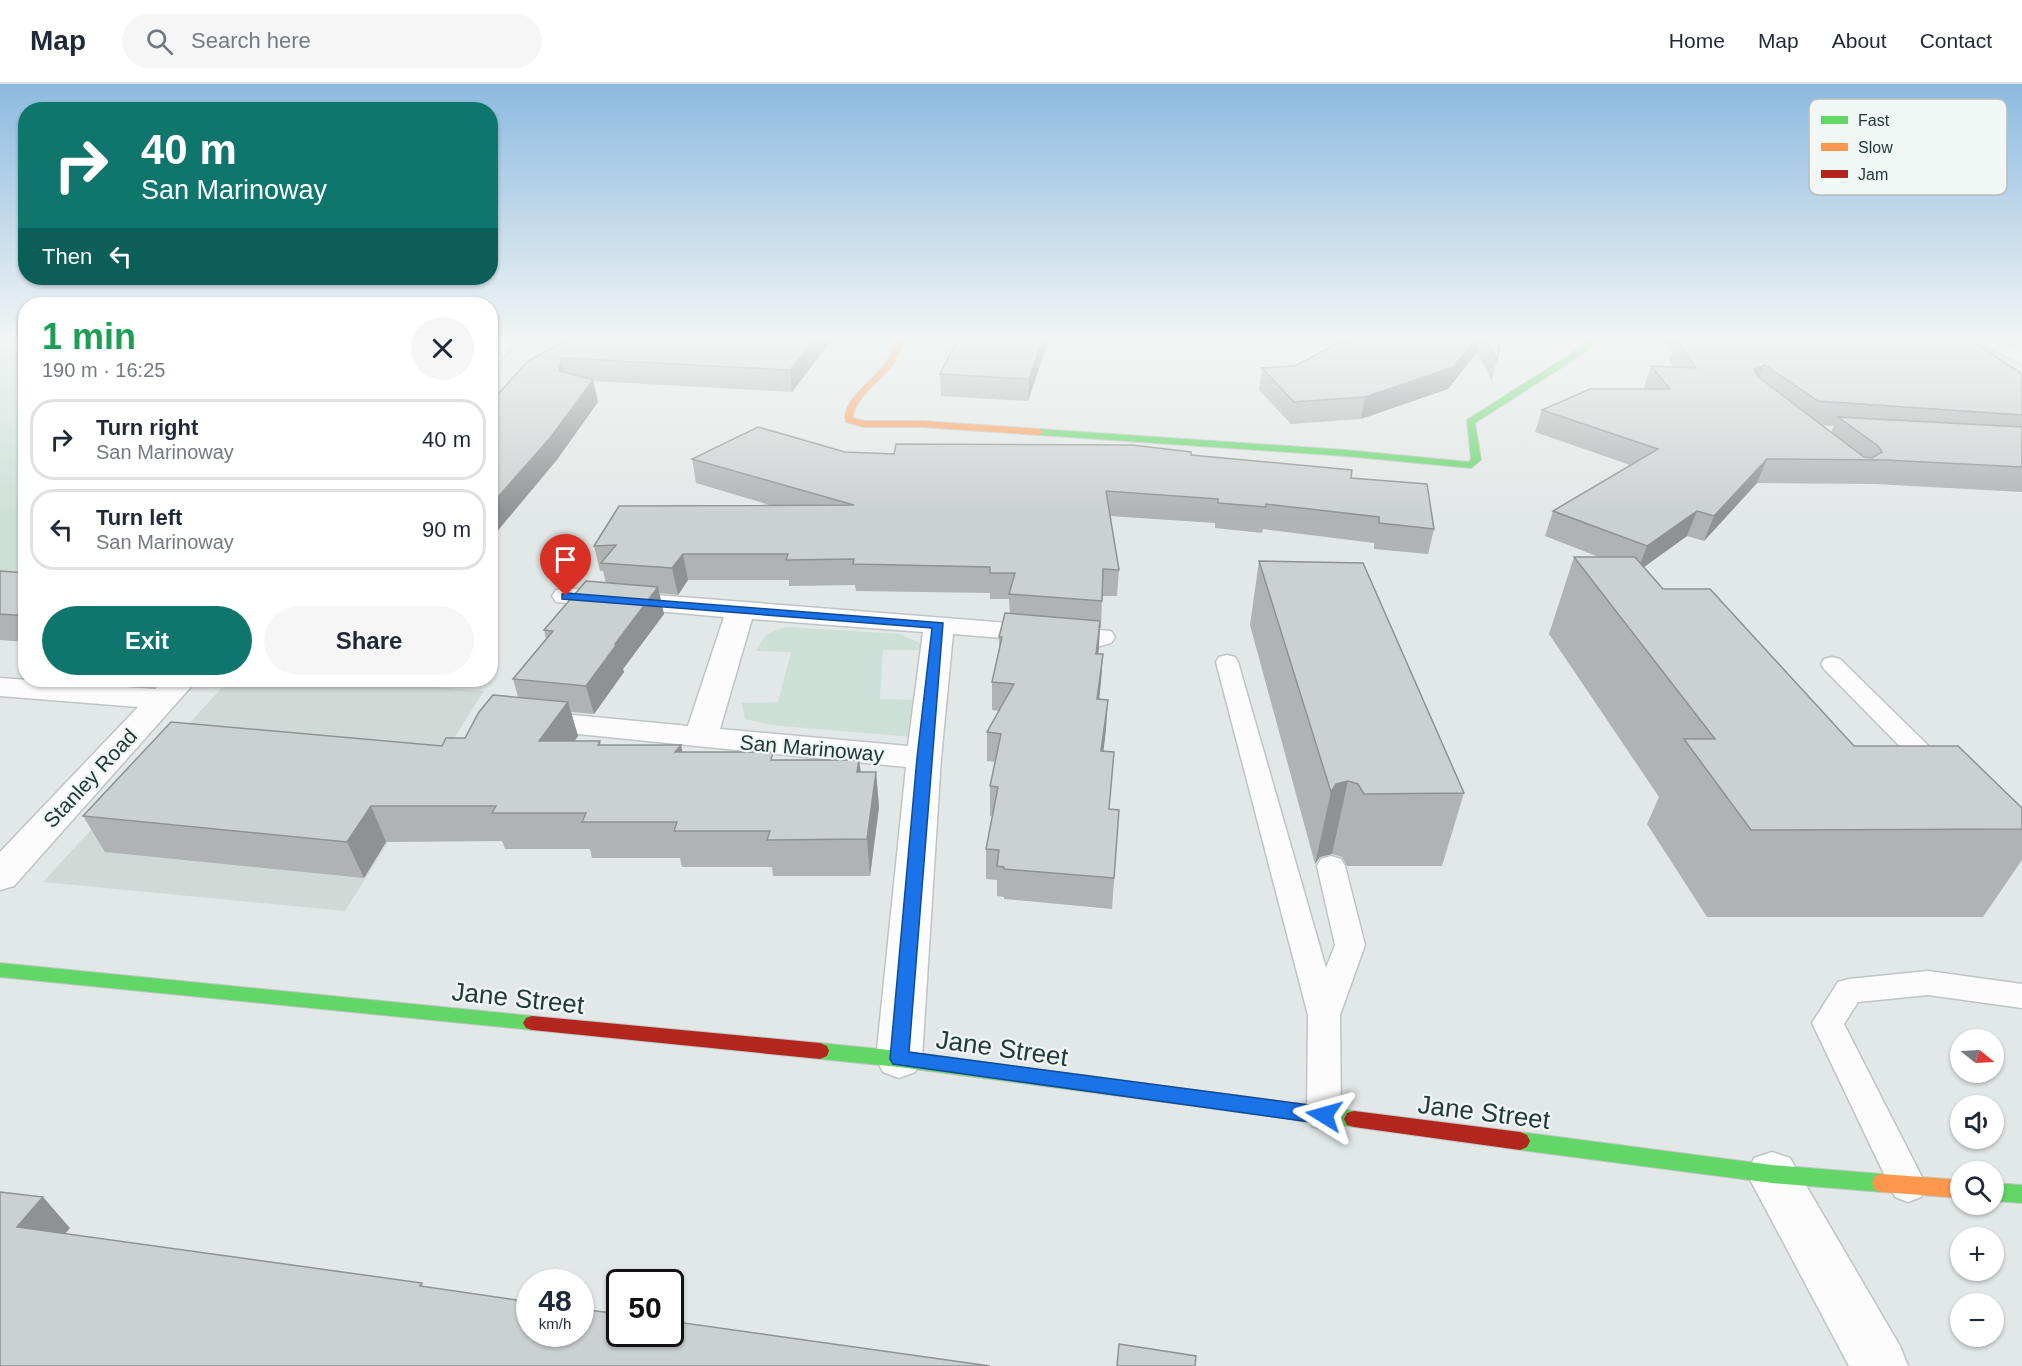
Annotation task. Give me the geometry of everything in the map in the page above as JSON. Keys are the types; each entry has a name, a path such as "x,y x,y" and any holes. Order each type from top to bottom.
{"street":[{"path":"859,397 850,406 847,414 849,420 864,424 922,424 1345,453 1460,466 1471,465 1476,460 1470,422 1509,397"},
{"path":"566,596 1100,638"},
{"path":"701,737 741,609"},
{"path":"899,1059 924,758 939,625"},
{"path":"0,687 171,689"},
{"name":"Stanley Road","path":"0,876 171,689"},
{"name":"San Marinoway","path":"504,718 924,758"},
{"name":"Jane Street","path":"0,970 899,1059 1772,1174 1950,1189"},
{"path":"1772,1174 1880,1366"},
{"path":"2004,1193 2022,1194"}],"lane":[{"path":"1227,662 1324,1015 1324,1115"},
{"path":"1832,663 1956,787"},
{"path":"1324,1015 1350,945 1331,866"},
{"path":"1908,1185 1828,1023 1849,991 1928,983 2022,996"}],"shaded area":[{"path":"223,687 433,687 484,691 345,911 43,882"}],"green space":[{"path":"0,397 18,397 18,578 0,577"},
{"path":"786,627 900,634 922,644 923,650 883,650 880,699 917,700 912,737 770,725 745,719 742,703 778,702 791,652 756,651 768,634"}],"building":[{"path":"498,397 581,397 550,438 498,497"},
{"path":"1289,397 1366,397 1365,397 1294,402"},
{"path":"1572,397 1785,397 1864,457 1872,458 1882,452 1878,446 1838,417 2022,427 2022,467 1886,460 1767,459 1714,516 1697,511 1647,546 1553,511 1658,449 1542,410"},
{"path":"1812,397 2022,397 2022,415 1818,401"},
{"path":"758,427 845,452 894,454 896,444 1132,445 1191,452 1191,455 1352,470 1351,478 1427,484 1434,529 1379,523 1379,517 1266,504 1266,507 1218,503 1218,499 1106,491 1119,570 1103,569 1102,601 1009,594 1015,573 990,573 990,567 853,564 854,559 786,560 788,554 683,554 672,568 601,563 616,545 594,546 619,506 854,505 692,459"},
{"path":"1574,557 1635,557 1663,589 1710,589 1854,746 1958,746 2022,808 2022,829 1751,830 1684,739 1715,739"},
{"path":"1259,561 1363,563 1464,793 1364,794 1358,784 1348,781 1336,784 1331,792"},
{"path":"0,571 18,572 18,615 0,614"},
{"path":"586,581 658,587 586,686 513,679 553,631 544,630"},
{"path":"1005,613 1100,621 1096,654 1103,654 1097,699 1108,700 1101,751 1114,752 1109,809 1119,810 1114,878 1004,869 1004,867 997,866 999,850 986,849 998,787 990,786 1001,734 987,732 1014,684 992,682"},
{"path":"493,695 568,702 539,741 600,741 598,745 681,745 675,752 773,752 771,760 859,760 857,772 876,772 867,839 767,840 770,831 674,831 677,822 582,822 586,813 492,813 496,806 371,806 347,842 83,816 171,722 442,746 446,738 465,738 479,712"},
{"path":"0,1192 43,1197 17,1227 422,1283 420,1286 516,1300 516,1347 594,1347 594,1311 606,1312 606,1347 684,1347 684,1323 990,1366 0,1366"},
{"path":"1119,1344 1196,1356 1195,1366 1117,1366"}],"traffic: fast":[{"path":"1039,432 1345,453 1471,465 1476,460 1470,422 1509,397"},
{"path":"0,970 532,1023"},
{"path":"820,1051 899,1059 1354,1119"},
{"path":"1520,1141 1772,1174 1882,1183"},
{"path":"2004,1193 2022,1194"}],"traffic: slow":[{"path":"860,397 849,412 849,420 864,424 922,424 1039,432"},
{"path":"1882,1183 1950,1188"}],"traffic: jam":[{"path":"532,1023 820,1051"},
{"path":"1354,1119 1520,1141"}],"route":[{"path":"566,596 939,625 924,758 899,1059 1324,1115"}]}
